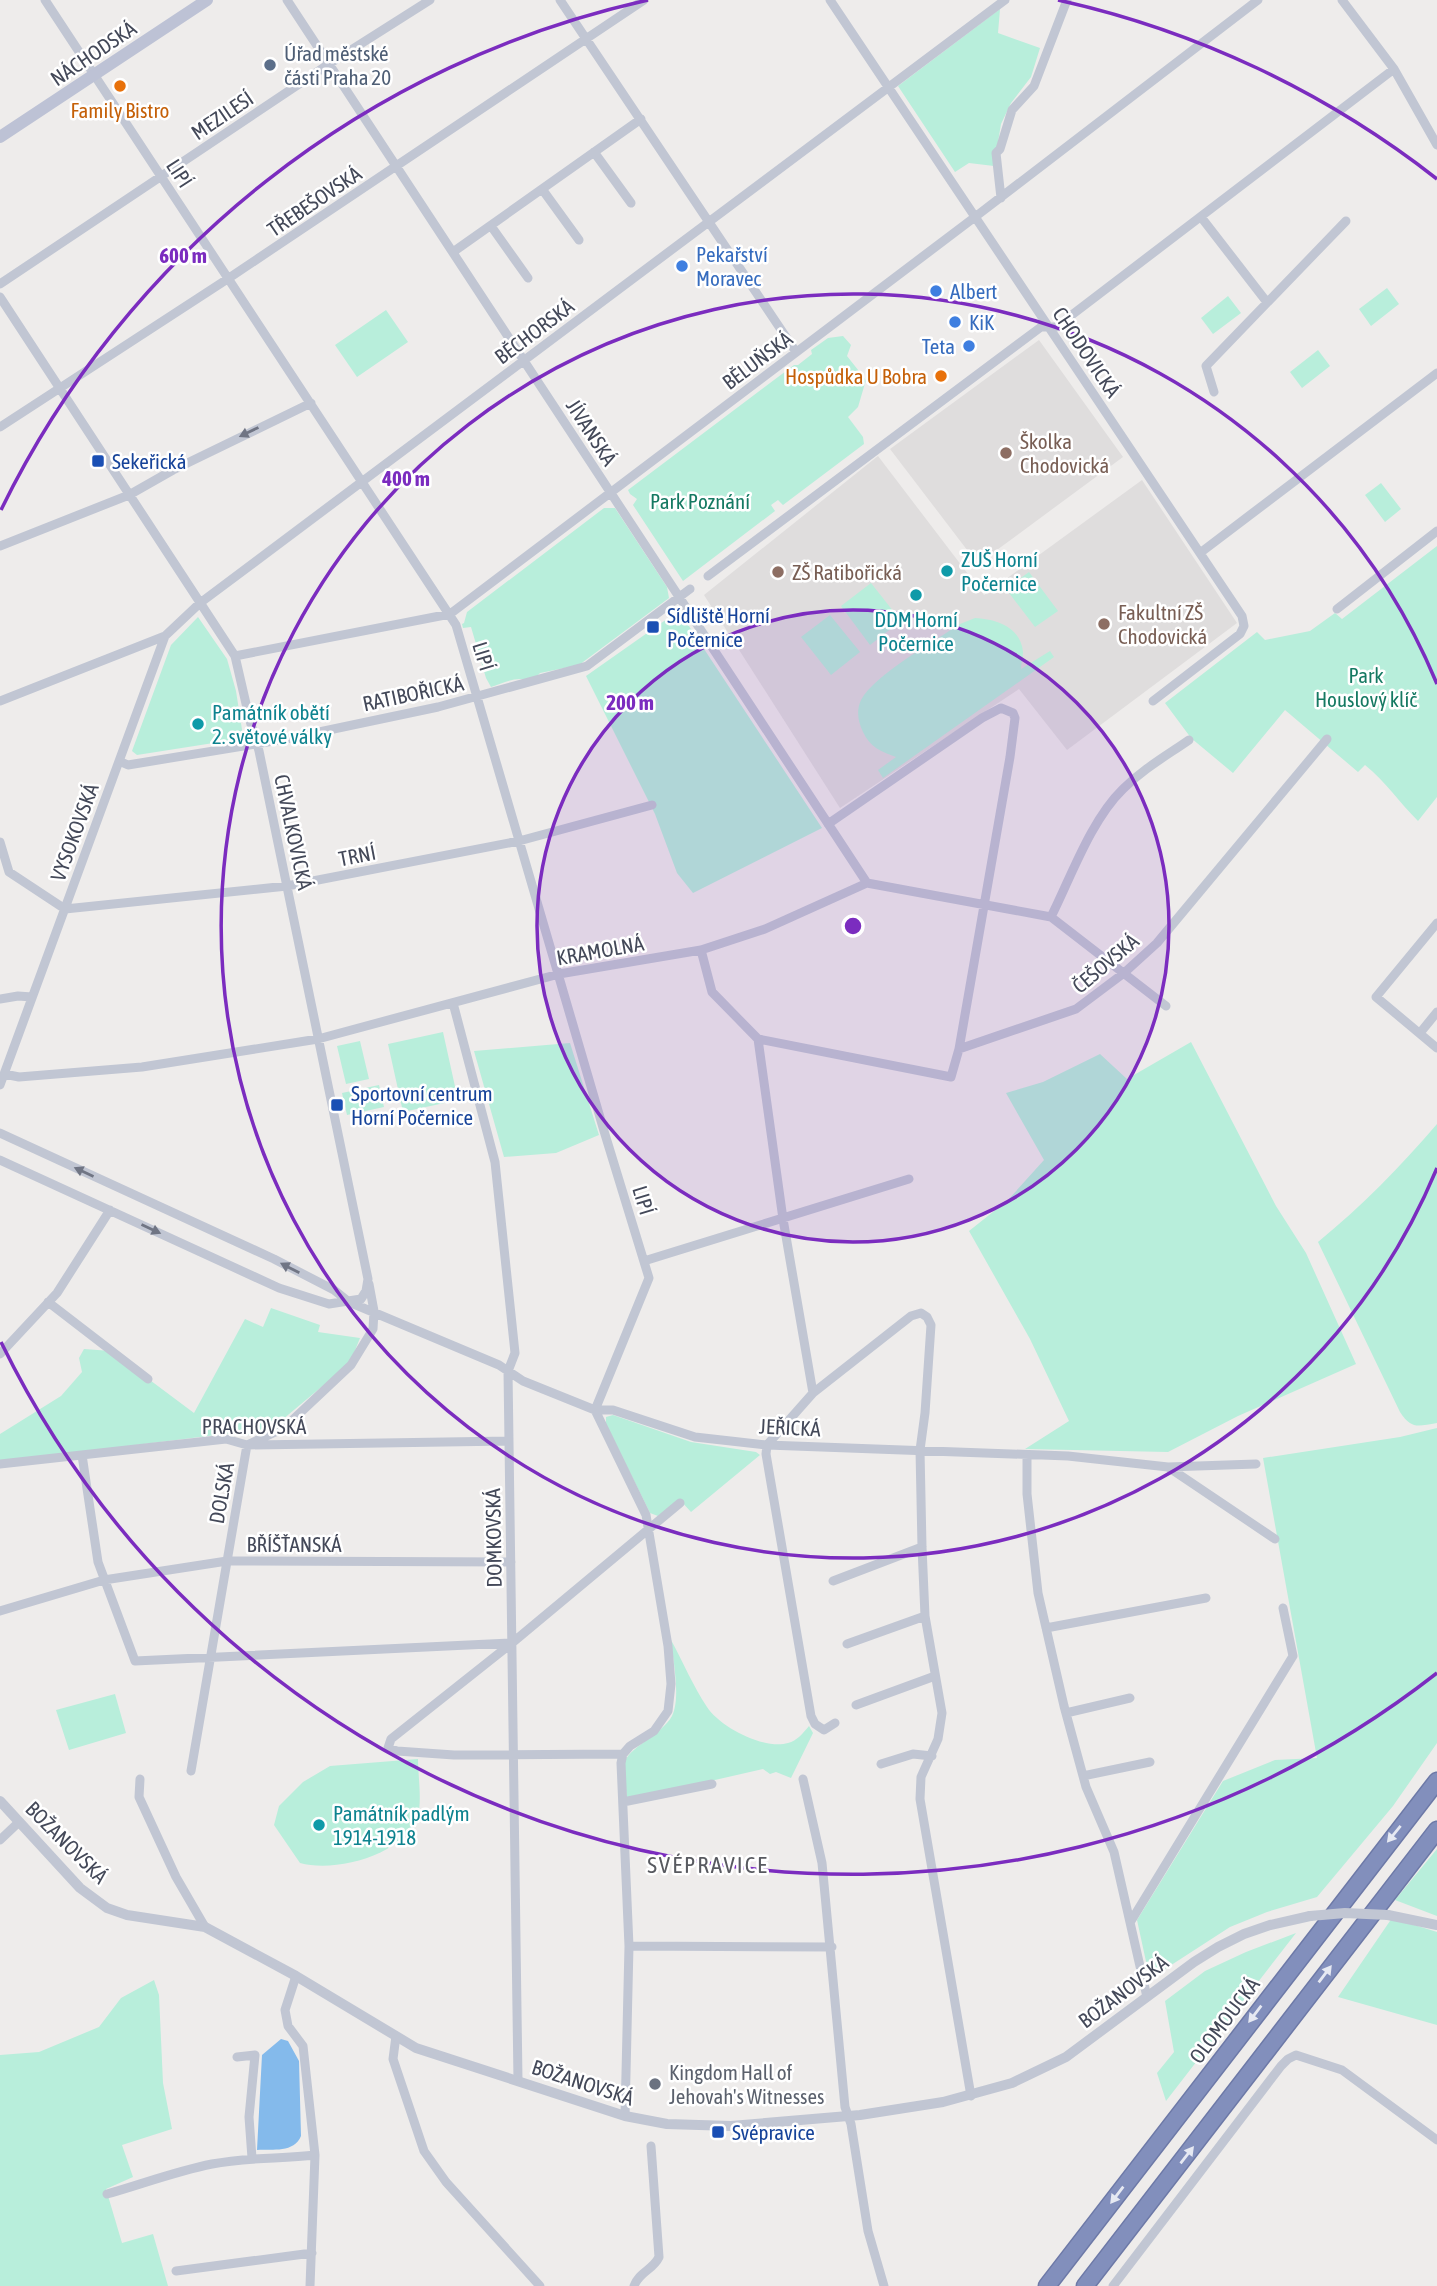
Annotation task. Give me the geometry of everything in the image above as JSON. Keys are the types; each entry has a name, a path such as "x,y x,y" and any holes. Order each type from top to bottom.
{"highway":[{"name":"OLOMOUCKÁ","path":"1047,2286 1437,1781"},
{"path":"1085,2286 1437,1830"}],"main road":[{"name":"NÁCHODSKÁ","path":"0,137 207,0"}],"street":[{"name":"LIPÍ","path":"45,0 456,625 649,1278 595,1410"},
{"name":"JÍVANSKÁ","path":"287,0 867,883"},
{"name":"MEZILESÍ","path":"0,284 329,64 430,0"},
{"path":"560,0 796,352"},
{"name":"TŘEBEŠOVSKÁ","path":"0,427 229,278 644,0"},
{"name":"CHODOVICKÁ","path":"830,0 1242,616 1243,629 1240,634 1153,701"},
{"name":"BĚCHORSKÁ","path":"200,603 1005,0"},
{"path":"1000,198 996,153 1000,149 1012,110 1034,86 1067,0"},
{"name":"BĚLUŇSKÁ","path":"235,656 450,614 1258,0"},
{"path":"1342,0 1394,69 1437,145"},
{"path":"708,576 1041,327 1056,327 1394,69"},
{"path":"453,252 640,119"},
{"path":"594,152 631,204"},
{"path":"542,189 579,240"},
{"path":"1200,217 1266,301"},
{"path":"1214,392 1206,366 1346,221"},
{"path":"491,226 528,278"},
{"name":"CHVALKOVICKÁ","path":"0,297 235,656 258,744 368,1279"},
{"path":"1200,552 1437,373"},
{"path":"0,546 130,495 173,470 311,403"},
{"path":"1338,609 1437,531"},
{"name":"RATIBOŘICKÁ","path":"119,761 128,765 258,744 478,697 587,666 690,589"},
{"name":"VYSOKOVSKÁ","path":"0,1085 165,636 200,603"},
{"path":"0,701 165,636"},
{"path":"701,950 712,992 758,1040 951,1077 959,1049 1014,718 1008,710 1001,708 982,718 828,824"},
{"name":"ČEŠOVSKÁ","path":"959,1049 1076,1009 1125,973 1157,943 1326,739"},
{"path":"1051,917 1105,811 1121,790 1146,768 1189,740"},
{"name":"TRNÍ","path":"65,909 287,886 519,841 652,805"},
{"path":"0,842 4,874 65,909"},
{"path":"867,883 1051,917 1166,1006"},
{"name":"KRAMOLNÁ","path":"4,1074 19,1077 142,1067 318,1039 559,974 701,950 765,929 867,883"},
{"path":"1437,923 1376,997 1437,1048"},
{"path":"0,999 32,997"},
{"name":"DOMKOVSKÁ","path":"453,1003 495,1162 515,1353 508,1371 518,2081"},
{"path":"1420,1033 1437,1012"},
{"path":"758,1040 783,1219 813,1393"},
{"name":"JEŘICKÁ","path":"0,1133 274,1259 334,1290 349,1302 499,1365 523,1381 595,1410 614,1409 695,1437 767,1445 1069,1455 1168,1467 1256,1464"},
{"name":"JEŘICKÁ","path":"0,1160 278,1288 329,1304 349,1302"},
{"path":"644,1261 909,1179"},
{"path":"0,1354 57,1293 110,1210"},
{"path":"349,1302 361,1299 368,1279"},
{"name":"DOLSKÁ","path":"191,1771 247,1445 284,1428 351,1365 373,1329 374,1311 368,1279"},
{"path":"48,1303 148,1379"},
{"path":"835,1723 824,1730 811,1716 766,1454 767,1445 813,1393 911,1316 921,1313 931,1325 920,1450 925,1616 942,1713 932,1756 921,1777 920,1799 971,2096"},
{"path":"595,1410 646,1515 668,1646 671,1684 668,1711 654,1731 630,1746 623,1754 621,1763 629,1946 625,2116"},
{"name":"PRACHOVSKÁ","path":"0,1464 226,1439 247,1445 509,1441"},
{"path":"82,1455 98,1562 135,1661 512,1643"},
{"path":"1027,1455 1027,1494 1033,1555 1046,1628 1083,1776 1114,1852 1147,1997"},
{"path":"1168,1467 1275,1539"},
{"path":"623,1754 454,1755 388,1748 391,1739 512,1643 680,1503"},
{"path":"832,1581 922,1547"},
{"name":"BŘÍŠŤANSKÁ","path":"0,1611 104,1580 227,1562 511,1562"},
{"path":"1046,1628 1206,1598"},
{"path":"1131,1921 1293,1656 1283,1608"},
{"path":"847,1644 925,1616"},
{"path":"856,1705 935,1676"},
{"path":"1066,1713 1130,1698"},
{"path":"881,1764 913,1754 932,1756"},
{"path":"1083,1776 1150,1762"},
{"path":"141,1779 139,1797 176,1877 205,1927"},
{"path":"803,1779 822,1863 845,2107 868,2231 884,2286"},
{"path":"623,1802 712,1784"},
{"name":"BOŽANOVSKÁ","path":"0,1801 80,1888 107,1908 127,1915 205,1927 296,1976 416,2048 625,2116 667,2124 730,2126 848,2116 971,2096 1012,2083 1066,2057 1194,1962 1244,1934 1310,1916 1345,1913 1388,1915 1437,1925"},
{"path":"0,1840 19,1822"},
{"path":"629,1946 832,1947"},
{"path":"296,1976 285,2010 288,2026 303,2046 315,2155 310,2286"},
{"path":"396,2036 393,2059 424,2151 446,2182 540,2286"},
{"path":"1113,2286 1282,2066 1297,2054 1342,2070 1437,2140"},
{"path":"237,2057 255,2055 249,2117 252,2158"},
{"path":"634,2286 637,2277 656,2264 659,2257 651,2146"},
{"path":"107,2194 211,2164 252,2158 274,2160 315,2155"},
{"path":"176,2271 312,2253"}],"shaded area":[{"name":"Školka Chodovická","path":"1039,340 1123,457 986,558 974,559 890,449"},
{"path":"878,456 984,595 1142,480 1237,623 1067,750 1019,689 840,808 704,595"}],"green space":[{"path":"1000,9 998,33 1040,48 1031,77 1011,103 1001,124 994,166 969,163 955,172 898,86"},
{"path":"1387,288 1399,304 1371,326 1359,309"},
{"path":"1228,296 1241,313 1213,334 1201,318"},
{"path":"386,310 408,342 357,377 335,345"},
{"name":"Park Poznání","path":"843,336 851,345 847,356 866,380 858,407 848,417 863,437 864,444 783,505 778,500 771,505 775,511 683,581 633,505 637,499 628,490 794,365 798,365 812,354 811,350 828,338"},
{"path":"1318,350 1330,366 1302,388 1290,372"},
{"path":"1381,483 1401,509 1385,522 1365,495"},
{"name":"Park Poznání","path":"604,508 615,508 667,587 669,598 579,665 491,687 471,627 463,628 467,612"},
{"name":"Park Houslový klíč","path":"1437,546 1437,797 1418,821 1365,765 1358,772 1285,710 1233,773 1191,738 1165,703 1257,632 1265,640 1310,631 1335,613 1342,619"},
{"path":"1029,572 1058,611 1035,627 1006,589"},
{"path":"871,583 901,621 870,645 841,606"},
{"path":"677,612 681,614 822,828 693,893 677,873 655,814 586,676"},
{"path":"830,615 860,652 831,675 801,637"},
{"path":"198,617 227,659 236,691 243,736 239,739 137,755 132,751 171,645"},
{"path":"975,618 999,623 1018,636 1023,652 1021,669 1050,651 1054,657 883,778 878,770 896,757 869,742 858,716 861,700 891,669 960,624"},
{"path":"443,1032 458,1100 403,1112 388,1044"},
{"path":"360,1041 369,1079 346,1084 337,1046"},
{"path":"1191,1042 1276,1206 1306,1253 1356,1364 1238,1416 1168,1452 1025,1449 1069,1421 1030,1339 969,1231 1008,1200 1044,1160 1006,1093 1043,1082 1100,1054 1127,1079"},
{"path":"570,1043 599,1135 556,1153 504,1157 474,1051"},
{"path":"379,1085 384,1107 347,1115 342,1093"},
{"path":"1437,1124 1437,1423 1416,1425 1408,1422 1400,1412 1318,1242 1380,1186"},
{"path":"271,1308 320,1325 318,1332 360,1338 350,1363 276,1425 250,1435 232,1433 0,1462 0,1434 61,1396 82,1372 79,1358 84,1349 111,1351 194,1413 245,1319 263,1327"},
{"path":"613,1415 691,1442 756,1452 760,1455 691,1512 680,1500 658,1516 650,1513 606,1424 606,1417"},
{"path":"1437,1428 1437,1743 1393,1806 1317,1897 1267,1912 1230,1927 1162,1971 1147,1966 1137,1920 1223,1781 1275,1760 1317,1758 1263,1458 1400,1437"},
{"path":"671,1640 707,1707 732,1729 755,1740 778,1744 794,1740 809,1726 813,1733 791,1778 776,1772 770,1774 763,1769 627,1798 624,1769 626,1759 667,1723 675,1708 676,1679"},
{"path":"115,1694 126,1733 69,1750 56,1710"},
{"path":"418,1759 419,1809 411,1828 400,1840 368,1858 332,1865 300,1863 274,1825 279,1806 303,1782 330,1766"},
{"path":"1437,1849 1437,1916 1395,1900"},
{"path":"1392,1918 1437,1932 1437,2025 1338,1997"},
{"path":"1296,1933 1166,2101 1157,2073 1174,2052 1165,2001 1205,1971"},
{"path":"154,1980 159,1995 163,2083 172,2129 122,2145 133,2177 106,2189 122,2243 153,2234 168,2286 0,2286 0,2055 39,2052 99,2027 121,1998"}],"water":[{"path":"281,2039 288,2041 299,2061 301,2136 288,2148 257,2150 262,2055"}],"place":[{"name":"Úřad městské části Praha 20","path":"270,65"},
{"name":"Family Bistro","path":"120,86"},
{"name":"Pekařství Moravec","path":"682,266"},
{"name":"Albert","path":"936,291"},
{"name":"KiK","path":"955,322"},
{"name":"Teta","path":"969,346"},
{"name":"Hospůdka U Bobra","path":"941,376"},
{"name":"Školka Chodovická","path":"1006,453"},
{"name":"Sekeřická","path":"98,461"},
{"name":"ZUŠ Horní Počernice","path":"947,571"},
{"name":"ZŠ Ratibořická","path":"778,572"},
{"name":"DDM Horní Počernice","path":"916,595"},
{"name":"Fakultní ZŠ Chodovická","path":"1104,624"},
{"name":"Sídliště Horní Počernice","path":"653,627"},
{"name":"Památník obětí 2. světové války","path":"198,724"},
{"name":"Sportovní centrum Horní Počernice","path":"337,1105"},
{"name":"Památník padlým 1914-1918","path":"319,1825"},
{"name":"Kingdom Hall of Jehovah's Witnesses","path":"655,2084"},
{"name":"Svépravice","path":"718,2132"}],"district":[{"name":"SVÉPRAVICE","path":"708,1865"}]}
